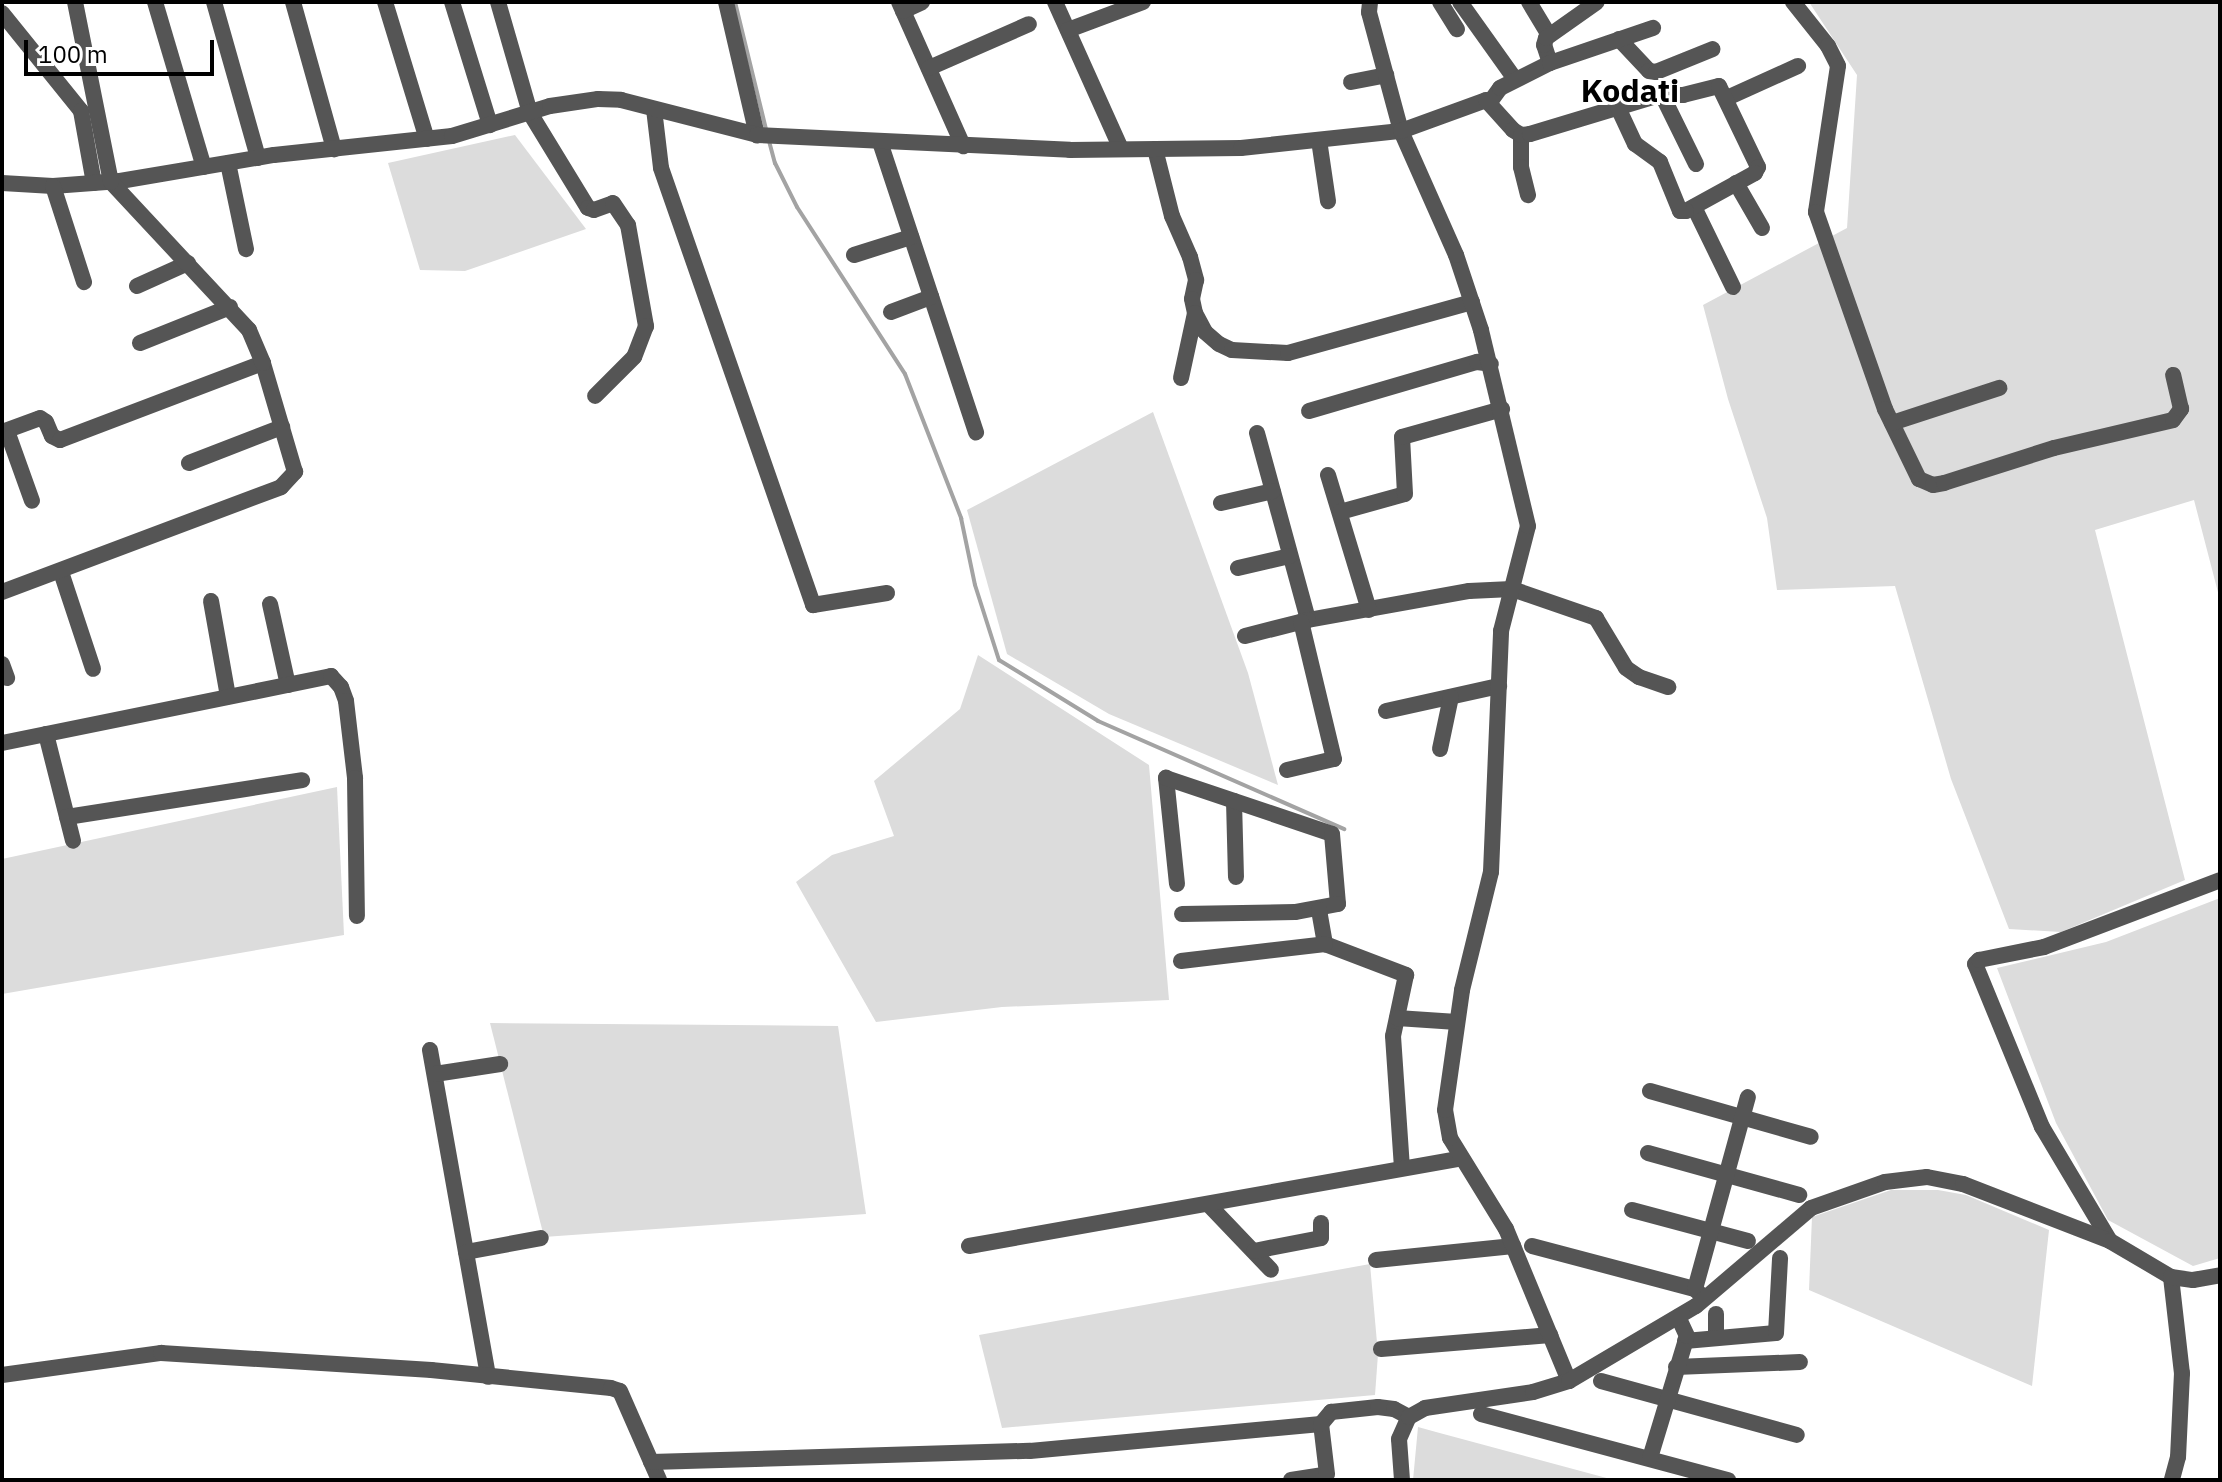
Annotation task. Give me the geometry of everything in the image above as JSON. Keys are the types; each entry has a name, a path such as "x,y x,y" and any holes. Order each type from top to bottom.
{"street":[{"path":"75,2 102,183"},
{"path":"155,2 204,167"},
{"path":"214,2 258,158"},
{"path":"293,2 334,149"},
{"path":"385,2 427,139"},
{"path":"452,2 490,125"},
{"path":"498,2 530,113 588,208 594,210 613,203 628,225 646,326 634,357 595,396"},
{"path":"726,2 757,135"},
{"path":"922,2 901,6 963,146"},
{"path":"1055,2 1121,149"},
{"path":"1068,30 1143,2"},
{"path":"1370,2 1369,12 1401,131 1456,255 1491,364 1528,526 1501,631 1491,872 1457,1022 1445,1110 1450,1138 1489,1199 1513,1246 1569,1381"},
{"path":"1440,2 1457,29"},
{"path":"1460,2 1515,79"},
{"path":"1529,2 1549,35"},
{"path":"1550,63 1544,45 1549,35 1571,9 1597,2"},
{"path":"1793,2 1828,46 1838,66 1815,205 1892,423 1919,479 1933,485 1944,483 2054,448 2173,420 2181,409 2173,375"},
{"path":"2,13 81,111 102,183 188,263 249,330 263,363 295,472 281,487 2,592"},
{"path":"929,68 1029,24"},
{"path":"1490,102 1500,88 1550,63 1653,28"},
{"path":"1619,39 1649,71 1656,72 1713,49"},
{"path":"1727,98 1798,66"},
{"path":"1351,82 1386,75"},
{"path":"1521,135 1662,95 1683,95 1719,86 1758,162 1755,173 1694,207 1680,211 1660,162 1635,144 1618,108"},
{"path":"1662,95 1696,164"},
{"path":"2,183 53,186 102,183 258,158 427,139 490,125 550,106 598,99 654,109 757,135 963,146 1121,149 1241,148 1401,131 1486,100 1521,135 1521,167 1528,195"},
{"path":"654,109 661,168 813,605 887,593"},
{"path":"1319,140 1328,201"},
{"path":"880,142 976,433"},
{"path":"1155,149 1172,216 1190,257 1196,280 1192,299 1195,313 1205,332 1219,344 1232,350 1278,354 1364,334 1472,302"},
{"path":"228,163 246,249"},
{"path":"1736,183 1762,228"},
{"path":"53,186 84,282"},
{"path":"1694,207 1733,287"},
{"path":"854,255 911,237"},
{"path":"137,286 188,263"},
{"path":"891,312 931,297"},
{"path":"140,343 230,307"},
{"path":"1181,378 1195,313"},
{"path":"1309,411 1477,362 1491,364"},
{"path":"32,501 4,432 40,418 46,422 52,436 60,440 263,363"},
{"path":"1892,423 1999,388"},
{"path":"1340,512 1405,494 1402,437 1502,409"},
{"path":"189,463 282,427"},
{"path":"1257,433 1290,556 1334,759 1287,770"},
{"path":"1328,475 1369,610"},
{"path":"1221,503 1273,491"},
{"path":"1238,568 1290,556"},
{"path":"61,572 93,669"},
{"path":"1245,636 1304,621 1469,591 1512,589 1596,618 1626,668 1639,677 1668,687"},
{"path":"211,601 228,696"},
{"path":"270,604 288,685"},
{"path":"2,743 331,676 341,687 346,701 355,778 357,916"},
{"path":"1386,711 1499,686"},
{"path":"1440,749 1451,697"},
{"path":"46,734 73,841"},
{"path":"1177,884 1166,778 1332,834 1338,904 1319,910 1182,914"},
{"path":"67,817 302,780"},
{"path":"1234,801 1236,877"},
{"path":"2110,1241 2042,1127 1975,964 1979,960 2044,947 2220,880"},
{"path":"1319,910 1325,944"},
{"path":"1181,961 1325,944 1406,975 1393,1036 1402,1167"},
{"path":"1397,1018 1457,1022"},
{"path":"430,1050 488,1377"},
{"path":"435,1074 500,1064"},
{"path":"1650,1091 1811,1137"},
{"path":"1700,1294 1711,1231 1748,1097"},
{"path":"1648,1153 1799,1195"},
{"path":"969,1246 1461,1158"},
{"path":"1402,1480 1399,1439 1409,1417 1425,1408 1533,1392 1569,1381 1678,1317 1700,1294 1811,1208 1885,1182 1927,1177 1963,1184 2110,1241 2171,1277 2193,1280 2220,1275"},
{"path":"1208,1204 1271,1270"},
{"path":"1632,1210 1748,1241"},
{"path":"1254,1251 1321,1238 1321,1223"},
{"path":"466,1252 541,1238"},
{"path":"1376,1260 1513,1246"},
{"path":"1532,1246 1700,1294"},
{"path":"1685,1341 1776,1333 1780,1258"},
{"path":"2171,1277 2182,1373 2178,1457 2172,1480"},
{"path":"1716,1314 1716,1338"},
{"path":"1650,1458 1687,1336 1678,1317"},
{"path":"1381,1349 1550,1335"},
{"path":"2,1375 161,1353 431,1370 611,1388 620,1391 659,1480"},
{"path":"1676,1367 1800,1362"},
{"path":"1601,1381 1797,1435"},
{"path":"651,1462 1030,1451 1321,1424 1331,1412 1378,1407 1409,1417"},
{"path":"1481,1414 1728,1480"},
{"path":"1291,1480 1327,1474 1321,1424"}],"shaded area":[{"path":"1809,2 2220,2 2220,600 2194,500 2095,530 2185,880 2061,932 2009,929 1951,779 1895,586 1777,590 1767,518 1728,399 1703,305 1847,228 1857,75"},
{"path":"515,135 586,229 465,271 420,270 388,163"},
{"path":"1153,412 1248,673 1278,785 1109,714 1007,654 967,510"},
{"path":"978,655 1149,765 1169,1000 1002,1007 876,1022 796,882 832,855 894,836 874,781 960,709"},
{"path":"337,787 344,935 2,994 2,859"},
{"path":"2220,898 2220,1258 2193,1266 2108,1220 2056,1123 1997,968 2106,942"},
{"path":"490,1023 838,1026 866,1214 544,1237"},
{"path":"1891,1190 1938,1190 1966,1195 2049,1230 2032,1386 1809,1290 1812,1217"},
{"path":"1370,1264 1378,1354 1375,1395 1002,1428 979,1335"},
{"path":"1418,1427 1436,1432 1614,1480 1413,1480"}],"waterway":[{"path":"735,2 767,133"},
{"path":"769,141 775,163 797,207 905,374 961,518 975,585 999,660 1098,721 1344,829"}],"district":[{"name":"Kodati","path":"1630,90"}]}
